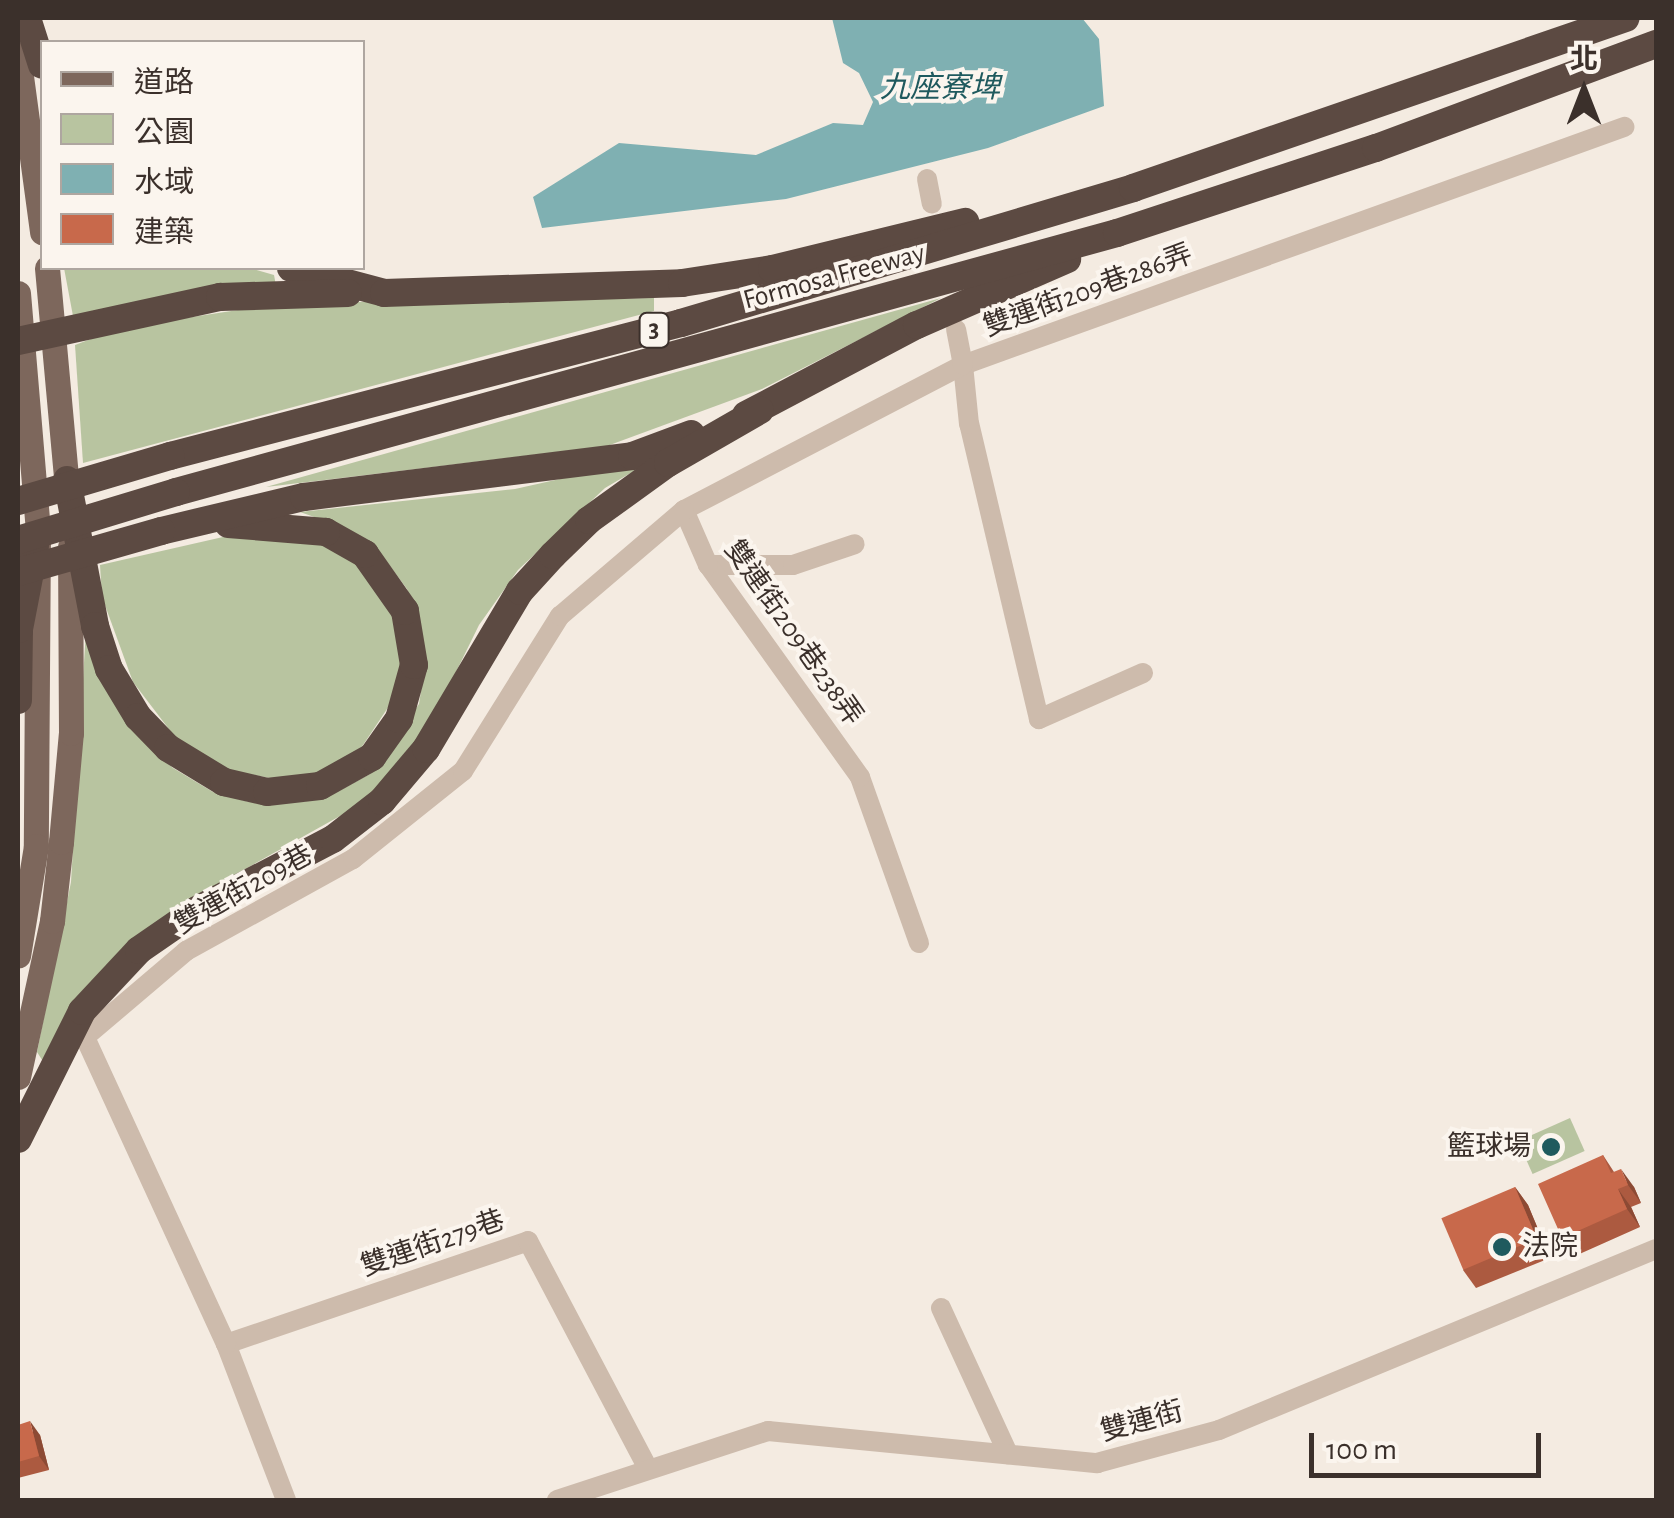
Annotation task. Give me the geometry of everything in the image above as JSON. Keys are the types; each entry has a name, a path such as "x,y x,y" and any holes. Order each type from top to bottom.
{"highway":[{"path":"27,18 40,59"},
{"name":"Formosa Freeway","path":"18,501 170,456 681,323 1134,188 1626,18"},
{"name":"Formosa Freeway","path":"28,535 1117,233 1376,148 1656,44"},
{"path":"20,340 220,297 682,283 772,269 905,234 1134,188"},
{"path":"18,1139 57,1052 102,986 139,950 197,910 281,870 382,801 426,749 520,591 589,520 652,474 760,410 917,325 1117,233"},
{"path":"298,270 384,294"},
{"path":"18,572 172,529 372,486 480,480 632,456 760,410"},
{"path":"67,480 99,638 121,694 138,717 168,748 244,789 292,791 350,774 388,736 410,690 411,636 392,586 365,554 326,532 288,524 172,529"},
{"path":"18,700 28,535"}],"main road":[{"path":"18,54 40,217"},
{"path":"18,1077 52,922 71,732 67,480 48,270"},
{"path":"18,292 36,846 18,956"}],"street":[{"name":"雙連街209巷286弄","path":"1143,672 1039,719 970,424 963,365 1624,127"},
{"path":"927,179 932,204"},
{"path":"684,510 963,365 956,330"},
{"name":"雙連街209巷238弄","path":"684,510 708,565 860,777 919,943"},
{"name":"雙連街209巷","path":"286,1500 226,1344 85,1037 186,951 353,859 463,771 560,616 684,510"},
{"path":"708,565 793,565 855,544"},
{"name":"雙連街279巷","path":"226,1344 528,1240 648,1469"},
{"name":"雙連街","path":"557,1500 768,1431 1097,1463 1219,1430 1656,1249"},
{"path":"941,1308 1008,1454"}],"green space":[{"path":"64,270 257,270 274,275 276,286 73,316"},
{"path":"654,298 654,311 83,463 75,345 120,328 284,303"},
{"path":"941,298 762,389 607,446 266,487"},
{"path":"658,457 605,488 518,570 479,625 429,727 374,797 220,883 44,1063 37,1052 71,882 86,629 147,745 173,768 213,792 249,802 303,802 337,792 370,774 419,704 425,665 421,626 407,589 387,562 343,527 300,512 515,489"},
{"path":"275,533 322,543 354,559 396,617 402,657 397,694 357,754 326,773 286,781 227,770 175,737 133,682 102,597 100,565 223,537"},
{"name":"籃球場","path":"1570,1118 1585,1151 1533,1174 1518,1141"}],"water":[{"name":"九座寮埤","path":"832,18 1082,18 1099,39 1104,106 988,148 786,199 542,228 533,197 619,143 756,155 833,123 863,125 873,102 859,73 843,63"}],"building":[{"path":"1603,1155 1611,1173 1621,1169 1628,1185 1618,1189 1627,1209 1562,1238 1538,1184"},
{"path":"1515,1187 1537,1239 1463,1270 1441,1218"},
{"path":"30,1421 39,1456 18,1462 18,1425"}],"place":[{"name":"籃球場","path":"1551,1147"},
{"name":"法院","path":"1502,1247"}]}
